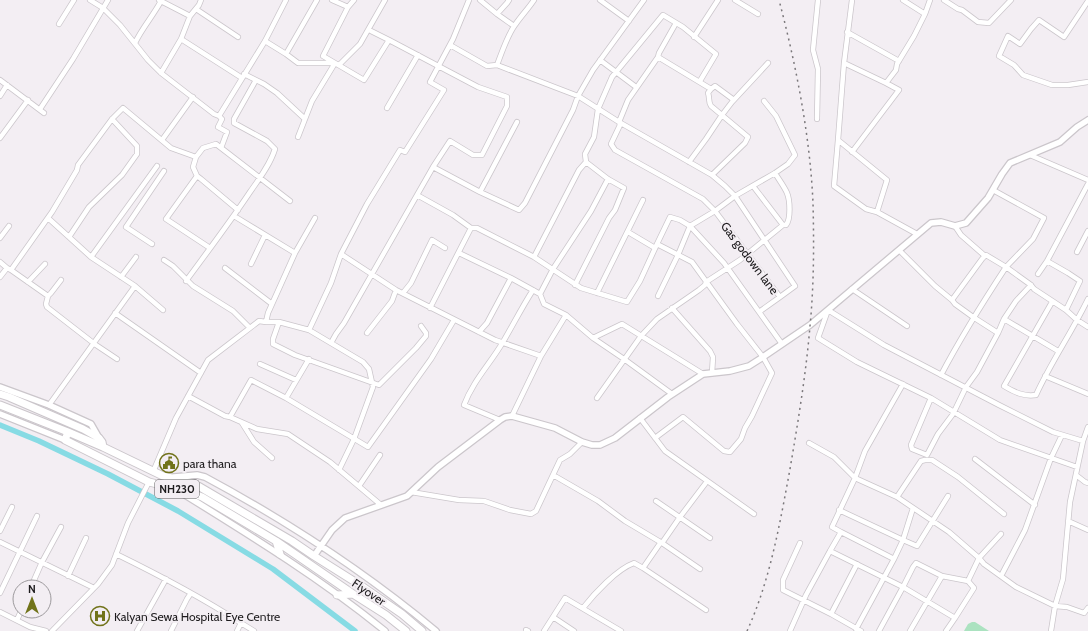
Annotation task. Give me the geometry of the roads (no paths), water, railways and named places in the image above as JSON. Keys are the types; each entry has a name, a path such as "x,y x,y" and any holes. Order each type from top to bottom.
{"highway":[{"path":"0,394 83,429 99,438 103,447"},
{"path":"0,406 103,447"},
{"path":"64,440 68,432"},
{"name":"NH230","path":"64,440 149,482 186,491 202,497 276,541 353,594"},
{"name":"NH230","path":"103,447 153,472 168,477 194,482 314,556"},
{"path":"276,541 280,554"},
{"name":"Flyover","path":"314,556 402,614 422,631"},
{"path":"337,595 353,594"},
{"name":"Flyover","path":"353,594 386,615 406,631"}],"street":[{"path":"59,24 74,0"},
{"path":"90,0 103,8 120,24 160,73 222,119 218,127 227,132 221,148"},
{"path":"0,80 42,111 108,0"},
{"path":"160,73 181,39 190,16 201,0"},
{"path":"219,116 265,41 286,0"},
{"path":"286,54 317,0"},
{"path":"332,0 348,7"},
{"path":"354,0 348,7 323,56 364,80 389,40"},
{"path":"298,138 312,101 337,64 360,44 385,0"},
{"path":"309,330 331,284 342,254 367,204 400,150 405,152 444,90 430,82 450,45 469,0"},
{"path":"480,0 514,26"},
{"path":"497,14 509,0"},
{"path":"497,65 514,26 534,0"},
{"path":"600,0 629,21"},
{"path":"694,37 718,0"},
{"path":"735,0 758,14"},
{"path":"817,120 818,69 813,50 818,0"},
{"path":"852,0 844,63 834,186 866,209 877,212 917,234"},
{"path":"903,0 925,14"},
{"path":"886,83 896,70 897,64 925,14 930,0"},
{"path":"944,0 962,10 978,22 989,23 1011,0"},
{"path":"135,43 160,1 190,16"},
{"path":"433,168 519,210 525,203 570,117 578,96 593,70 642,1"},
{"path":"1088,1 1064,37 1039,20 1020,44 1008,36 999,56 1014,65 1023,75 1052,85 1068,85 1088,82"},
{"path":"196,9 238,37"},
{"path":"575,284 615,210 624,188 608,179 586,162 585,154 594,137 598,108 612,77 662,15 683,27 716,54 700,81"},
{"path":"619,122 628,100 658,58 659,53 676,23"},
{"path":"331,343 344,324 417,195 450,141 473,155 482,155 507,106 507,97 478,87 372,31"},
{"path":"848,32 899,61"},
{"path":"181,39 243,76 264,84 277,93 305,119"},
{"path":"265,41 298,63 337,64"},
{"path":"450,45 487,66 497,65 578,96 619,122 712,175 735,196 795,286 780,297"},
{"path":"387,108 418,55"},
{"path":"658,58 700,81 711,89"},
{"path":"600,60 636,87"},
{"path":"688,162 734,100 768,63"},
{"path":"844,63 899,90 852,152"},
{"path":"186,281 234,216 273,157 275,149 267,142 234,123 234,119 256,80"},
{"path":"0,96 7,85"},
{"path":"712,175 745,143 748,138 711,106 708,93 715,86 734,100"},
{"path":"162,140 193,97"},
{"path":"0,138 28,100"},
{"path":"658,296 690,226 715,211 735,196 775,173 788,164 795,155 776,116 764,101"},
{"path":"0,277 9,269 48,218 77,170 78,165 112,119 123,108 171,148 196,157"},
{"path":"69,237 89,207 122,175 137,154 137,146 112,119"},
{"path":"314,556 332,530 345,518 407,496 438,467 505,417 512,416 555,428 582,442 592,445 600,445 615,438 672,394 704,374 730,371 749,366 810,325 931,223 941,222 955,226 966,223 988,198 1002,174 1010,164 1060,142 1077,127 1088,120"},
{"path":"480,192 517,122"},
{"name":"Gas godown lane","path":"619,122 620,126 611,144 615,150 703,199 715,211 780,297 759,312"},
{"path":"838,140 887,180 877,212"},
{"path":"238,210 197,176 194,167 196,157 203,148 216,144 290,201"},
{"path":"1030,155 1088,180"},
{"path":"534,257 579,170 586,162"},
{"path":"91,257 157,166"},
{"path":"126,227 164,171"},
{"path":"597,398 641,336 657,319 699,290 705,285 706,282 748,254 783,225 786,225 789,221 788,194 775,173"},
{"path":"197,176 166,219 210,248"},
{"path":"540,294 553,269 591,211 608,179"},
{"path":"1038,274 1047,261 1088,184"},
{"path":"753,186 783,225"},
{"path":"941,375 973,317 1006,267 1033,238 1044,218 993,190"},
{"path":"417,195 453,215 471,228 477,228 534,257 581,288 627,302 640,281 670,217 680,220 690,226 727,268 782,344"},
{"path":"597,293 643,200"},
{"path":"234,216 295,253"},
{"path":"48,218 91,257 135,286 163,310"},
{"path":"266,322 268,313 295,253 315,218"},
{"path":"116,221 152,244"},
{"path":"0,238 9,226"},
{"path":"955,226 961,235 984,256 986,255 1006,267 1031,285 1034,289 1066,310 1088,327"},
{"path":"430,308 471,228"},
{"path":"1077,252 1088,231"},
{"path":"628,232 692,262 764,357 772,373 740,439 730,452 724,451 683,417 655,438"},
{"path":"251,264 265,235"},
{"path":"403,293 411,283 432,240 446,248"},
{"path":"900,250 955,304 998,333"},
{"path":"459,253 540,294 544,304 566,315 593,338 672,394"},
{"path":"342,254 396,290 430,308 502,342 541,356"},
{"path":"952,300 984,256"},
{"path":"121,277 136,257"},
{"path":"164,260 173,266 186,281 232,311 250,328"},
{"path":"1047,261 1068,272 1080,281 1066,310"},
{"path":"0,262 48,296"},
{"path":"28,282 45,264"},
{"path":"225,268 272,304"},
{"path":"479,332 487,324 511,278"},
{"path":"61,280 48,296 46,304 47,307 117,359"},
{"path":"931,398 910,445 912,449 927,456 938,434 954,412 966,387 977,372 998,333 1004,318 1016,300 1031,285"},
{"path":"49,405 93,342 135,286"},
{"path":"367,332 392,301 396,290"},
{"path":"500,420 464,405 469,392 502,342 533,290"},
{"path":"852,290 907,326"},
{"path":"1052,302 1004,386 1010,390 1027,396 1036,395 1058,351 1088,299"},
{"path":"672,308 714,357 712,373"},
{"path":"828,310 884,345 941,375 1053,432 1083,441"},
{"path":"828,310 818,338 857,362 931,398 1000,440 1078,467"},
{"path":"115,313 201,373"},
{"path":"512,416 541,356 566,315"},
{"path":"1004,318 1058,351"},
{"path":"230,417 251,380 286,398 368,447 431,359 454,320"},
{"path":"153,472 176,418 208,360 260,321 279,322 309,330 363,362 369,369 373,388 354,439 339,470"},
{"path":"279,322 273,339 273,344 321,365 379,385 426,336 426,333 421,326"},
{"path":"593,338 622,324 704,374"},
{"path":"286,398 309,359"},
{"path":"260,364 296,380"},
{"path":"1045,376 1088,394"},
{"path":"894,559 832,527 855,478 865,451 903,384"},
{"path":"0,387 49,405 91,424 99,438"},
{"path":"188,396 225,416 257,428 288,434 330,462 381,505"},
{"path":"0,414 64,440"},
{"path":"640,418 665,451 754,514"},
{"path":"242,422 254,442 272,458"},
{"path":"1051,631 1055,606 1063,579 1070,502 1083,441 1088,427"},
{"path":"1000,576 1026,530 1051,458 1062,435"},
{"path":"411,492 459,500 484,501 510,510 531,514 536,511 560,460 570,454 582,442"},
{"path":"809,443 834,457 855,478 897,497 949,532 984,564 1016,587 1055,606 1067,607 1084,613 1088,608"},
{"path":"359,486 380,456"},
{"path":"975,459 1035,505"},
{"path":"897,497 921,461 932,460 958,477 1004,514"},
{"path":"168,477 196,475 205,477 266,511 383,588 436,631"},
{"path":"553,475 598,501 625,521 662,543 700,569"},
{"path":"1076,475 1088,483"},
{"path":"52,631 94,588 112,565 128,523 149,482"},
{"path":"643,568 705,484"},
{"path":"173,488 280,554 385,631"},
{"path":"839,510 917,546 948,496"},
{"path":"656,501 710,538"},
{"path":"0,531 12,507"},
{"path":"800,543 783,580 783,590 831,614 858,630 903,540 913,508"},
{"path":"0,593 38,516"},
{"path":"1068,521 1088,530"},
{"path":"35,579 61,527"},
{"path":"790,631 804,600 840,532"},
{"path":"968,581 979,558 1001,534"},
{"path":"68,576 86,538"},
{"path":"0,542 94,588"},
{"path":"830,551 903,588 955,618"},
{"path":"116,554 166,579 254,631"},
{"path":"583,608 592,596 603,586 628,564 634,562 706,610"},
{"path":"879,631 916,563 942,576 968,581 974,588 946,631"},
{"path":"831,614 857,564"},
{"path":"910,631 942,576"},
{"path":"137,631 166,579"},
{"path":"171,631 191,593"},
{"path":"544,631 565,598 620,631"},
{"path":"0,612 30,627 46,631"},
{"path":"553,617 574,631"},
{"path":"237,631 241,623"}],"waterway":[{"path":"0,425 39,441 108,474 178,511 273,569 355,631"}],"railway":[{"path":"747,631 768,572 782,510 804,380 812,295 814,249 813,203 809,152 801,100 779,0"}],"place":[{"name":"para thana","path":"169,463"},
{"name":"Kalyan Sewa Hospital Eye Centre","path":"100,616"}]}
